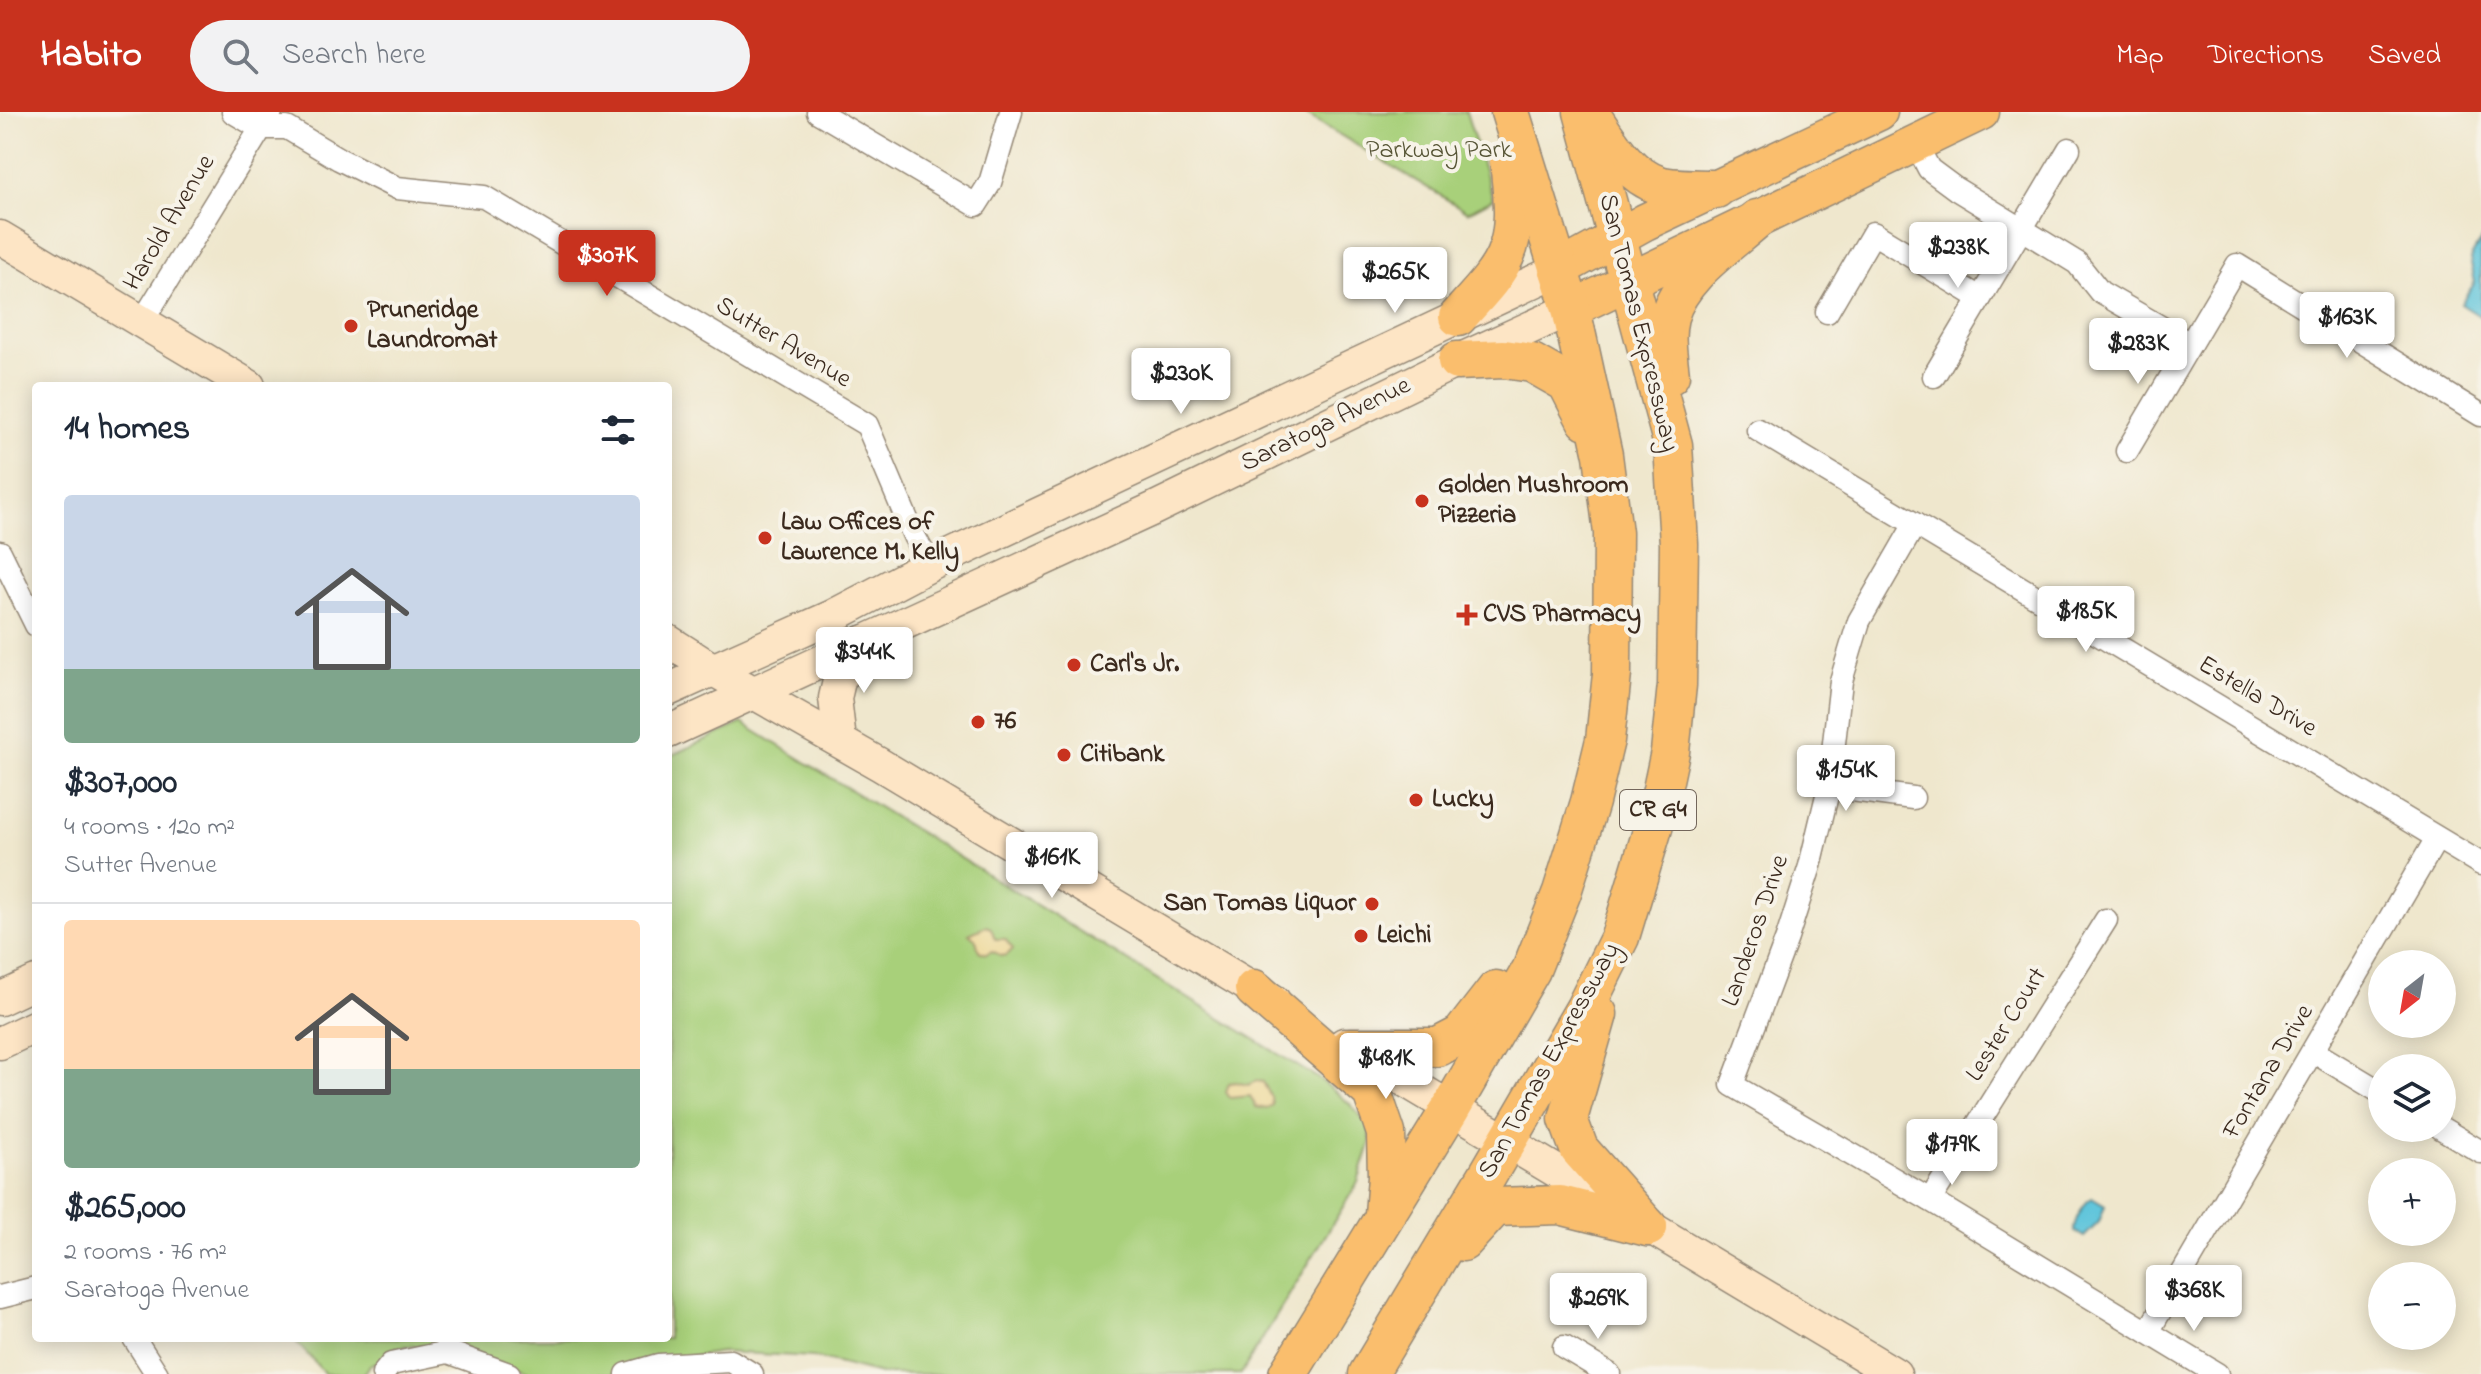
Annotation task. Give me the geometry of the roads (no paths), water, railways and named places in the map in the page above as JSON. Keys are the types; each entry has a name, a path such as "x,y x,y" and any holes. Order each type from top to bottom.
{"highway":[{"name":"San Tomas Expressway","path":"1368,1374 1585,1008 1620,937 1656,818 1670,752 1676,698 1679,544 1673,445 1583,112"},
{"path":"1589,112 1619,155 1647,179 1669,186 1716,189"},
{"path":"1458,317 1497,271 1509,245 1512,193 1509,161 1513,121"},
{"name":"CR G4","path":"1288,1374 1451,1108 1531,970 1562,892 1590,802 1605,740 1612,674 1613,533 1603,455 1571,309 1513,121"},
{"path":"1673,445 1666,335 1669,317 1689,281 1757,219"},
{"path":"1457,361 1504,359 1532,363 1567,383 1603,455"},
{"path":"1349,1047 1438,1047 1461,1035 1486,1004 1562,892"},
{"path":"1620,937 1568,1119 1579,1149 1648,1227"},
{"path":"1254,989 1372,1092 1386,1133 1384,1216"},
{"path":"1415,1294 1495,1207 1560,1205 1648,1227"}],"main road":[{"name":"Saratoga Avenue","path":"672,688 833,616 930,565 1558,270 1645,222 1879,112"},
{"name":"Saratoga Avenue","path":"672,730 1153,509 1981,112"},
{"path":"0,237 242,382"},
{"path":"840,741 835,698 840,677 863,642"},
{"path":"672,644 840,741 1895,1374"},
{"path":"0,999 32,984"},
{"path":"0,1043 32,1028"}],"street":[{"name":"Sutter Avenue","path":"233,112 287,128 397,188 484,197 867,425 914,536 930,565"},
{"path":"818,112 976,205 990,183 1011,112"},
{"name":"Harold Avenue","path":"142,322 265,120"},
{"path":"1916,144 1929,169 1956,189 2077,263 2100,292 2190,344"},
{"path":"1934,376 2069,149"},
{"path":"1827,312 1873,233 1980,298"},
{"path":"2127,451 2237,265 2481,415"},
{"name":"Estella Drive","path":"1758,430 2481,864"},
{"name":"Landeros Drive","path":"1915,524 1859,621 1841,681 1829,787 1810,866 1787,938 1732,1085 1930,1200"},
{"path":"0,552 32,617"},
{"path":"1829,787 1913,798"},
{"name":"Fontana Drive","path":"2148,1332 2437,838"},
{"name":"Lester Court","path":"1930,1200 2106,920"},
{"path":"2314,1052 2368,1085"},
{"path":"2456,1137 2481,1152"},
{"path":"1930,1200 2217,1374"},
{"path":"0,1297 32,1289"},
{"path":"137,1342 157,1374"},
{"path":"1564,1347 1609,1374"},
{"path":"383,1374 391,1364 448,1352 509,1374"},
{"path":"627,1374 658,1365 731,1361 752,1374"}],"water":[{"path":"2481,240 2481,317 2461,304 2475,282 2470,259"},
{"path":"2092,1198 2105,1206 2099,1222 2084,1237 2074,1231 2074,1227 2082,1208"}],"place":[{"name":"Pruneridge Laundromat","path":"351,326"},
{"name":"Golden Mushroom Pizzeria","path":"1422,501"},
{"name":"Law Offices of Lawrence M. Kelly","path":"765,538"},
{"name":"CVS Pharmacy","path":"1467,615"},
{"name":"Carl's Jr.","path":"1074,665"},
{"name":"76","path":"978,722"},
{"name":"Citibank","path":"1064,755"},
{"name":"Lucky","path":"1416,800"},
{"name":"San Tomas Liquor","path":"1372,904"},
{"name":"Leichi","path":"1361,936"}],"park label":[{"name":"Parkway Park","path":"1439,151"}]}
